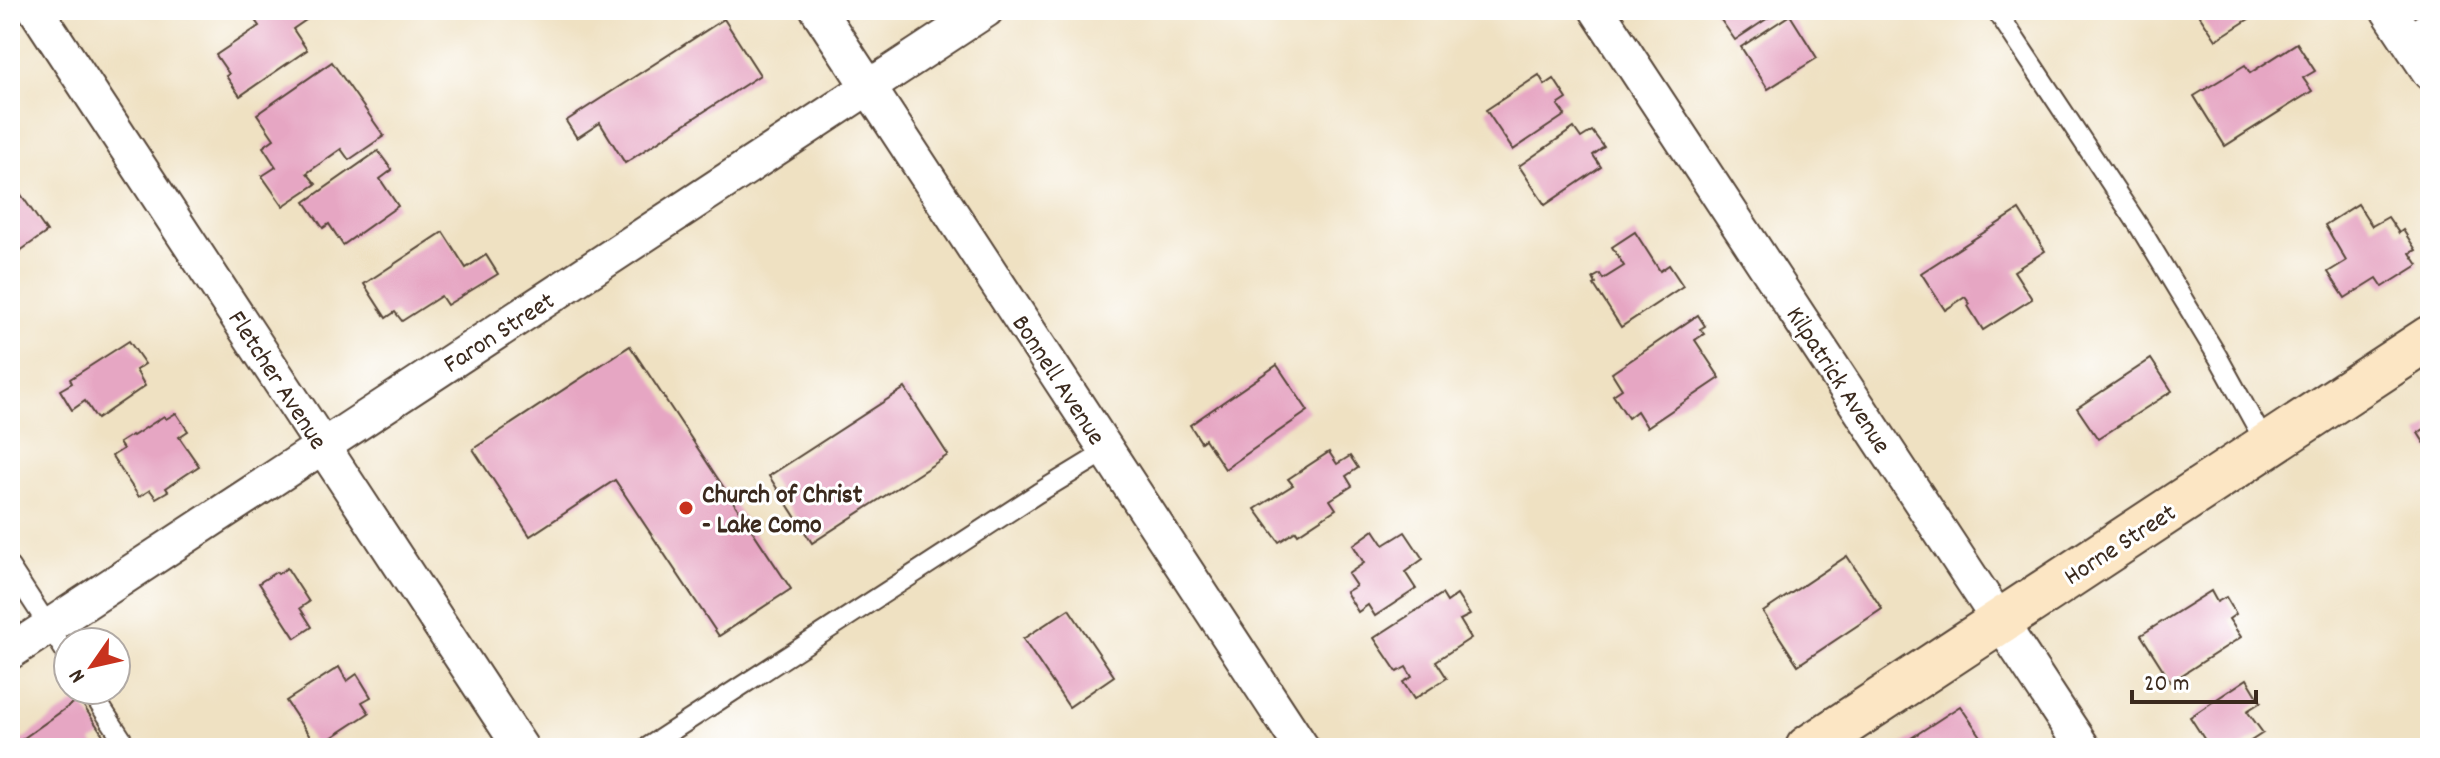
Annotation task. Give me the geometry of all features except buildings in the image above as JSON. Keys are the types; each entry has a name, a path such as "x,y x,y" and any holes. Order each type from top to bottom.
{"street":[{"name":"Fletcher Avenue","path":"36,10 521,748"},
{"name":"Bonnell Avenue","path":"818,10 1302,748"},
{"name":"Faron Street","path":"10,652 986,10"},
{"name":"Kilpatrick Avenue","path":"1597,10 2083,748"},
{"path":"2408,21 2430,73"},
{"name":"Horne Street","path":"1808,748 2430,338"}],"lane":[{"path":"1996,10 2139,226 2218,357 2267,446"},
{"path":"646,748 1107,451"},
{"path":"10,567 52,633"},
{"path":"100,706 128,748"}],"place":[{"name":"Church of Christ - Lake Como","path":"686,508"}]}
